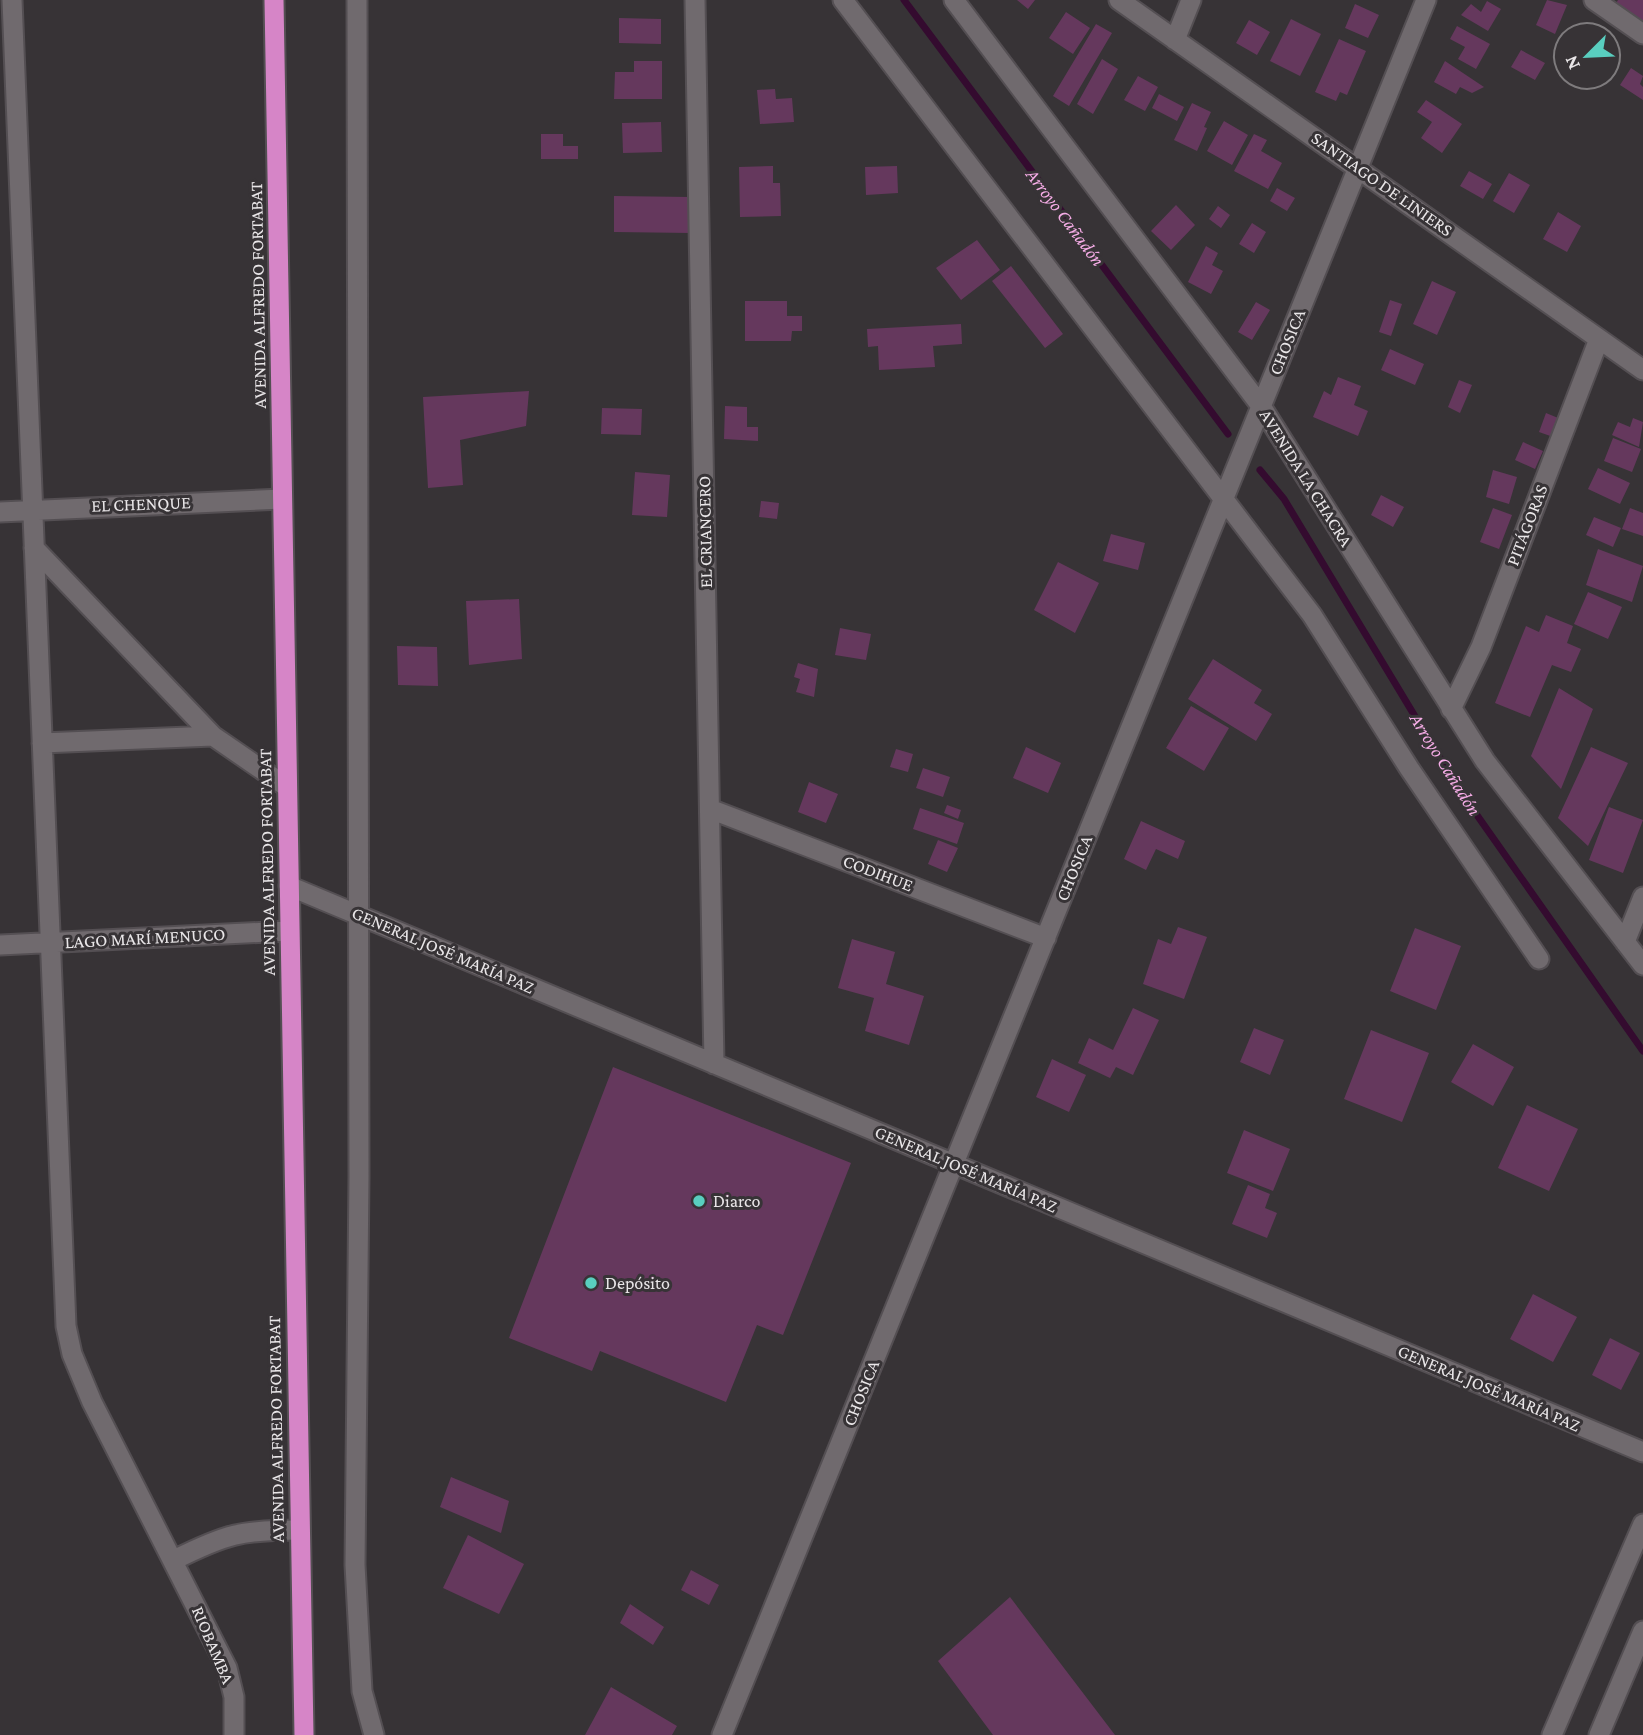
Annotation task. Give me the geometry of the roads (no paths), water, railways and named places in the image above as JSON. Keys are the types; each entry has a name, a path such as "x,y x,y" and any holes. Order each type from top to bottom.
{"highway":[{"name":"AVENIDA ALFREDO FORTABAT","path":"274,0 302,1731"}],"street":[{"name":"RIOBAMBA","path":"12,0 65,1326 72,1354 92,1402 227,1668 234,1697 234,1735"},
{"path":"357,0 359,915 355,1565 362,1691 374,1735"},
{"name":"EL CRIANCERO","path":"695,0 714,1064"},
{"path":"843,0 1312,615 1409,768 1539,958"},
{"name":"AVENIDA LA CHACRA","path":"954,0 1261,406 1451,709 1517,804 1643,965"},
{"name":"SANTIAGO DE LINIERS","path":"1119,0 1643,370"},
{"path":"1175,40 1191,0"},
{"name":"CHOSICA","path":"722,1735 1426,0"},
{"path":"1594,0 1643,34"},
{"name":"PITÁGORAS","path":"1451,709 1480,647 1598,339"},
{"name":"EL CHENQUE","path":"0,512 282,499"},
{"path":"34,548 213,736 287,787"},
{"path":"42,743 213,736"},
{"name":"CODIHUE","path":"710,809 1046,937"},
{"name":"GENERAL JOSÉ MARÍA PAZ","path":"289,886 1643,1452"},
{"path":"1625,942 1643,897"},
{"name":"LAGO MARÍ MENUCO","path":"0,945 289,931"},
{"path":"1552,1735 1643,1524"},
{"path":"174,1560 227,1535 245,1531 299,1530"},
{"path":"1599,1735 1643,1632"}],"waterway":[{"name":"Arroyo Cañadón","path":"904,0 1228,434"},
{"name":"Arroyo Cañadón","path":"1260,470 1284,499 1460,791 1643,1051"}],"place":[{"name":"Diarco","path":"699,1201"},
{"name":"Depósito","path":"591,1283"}]}
